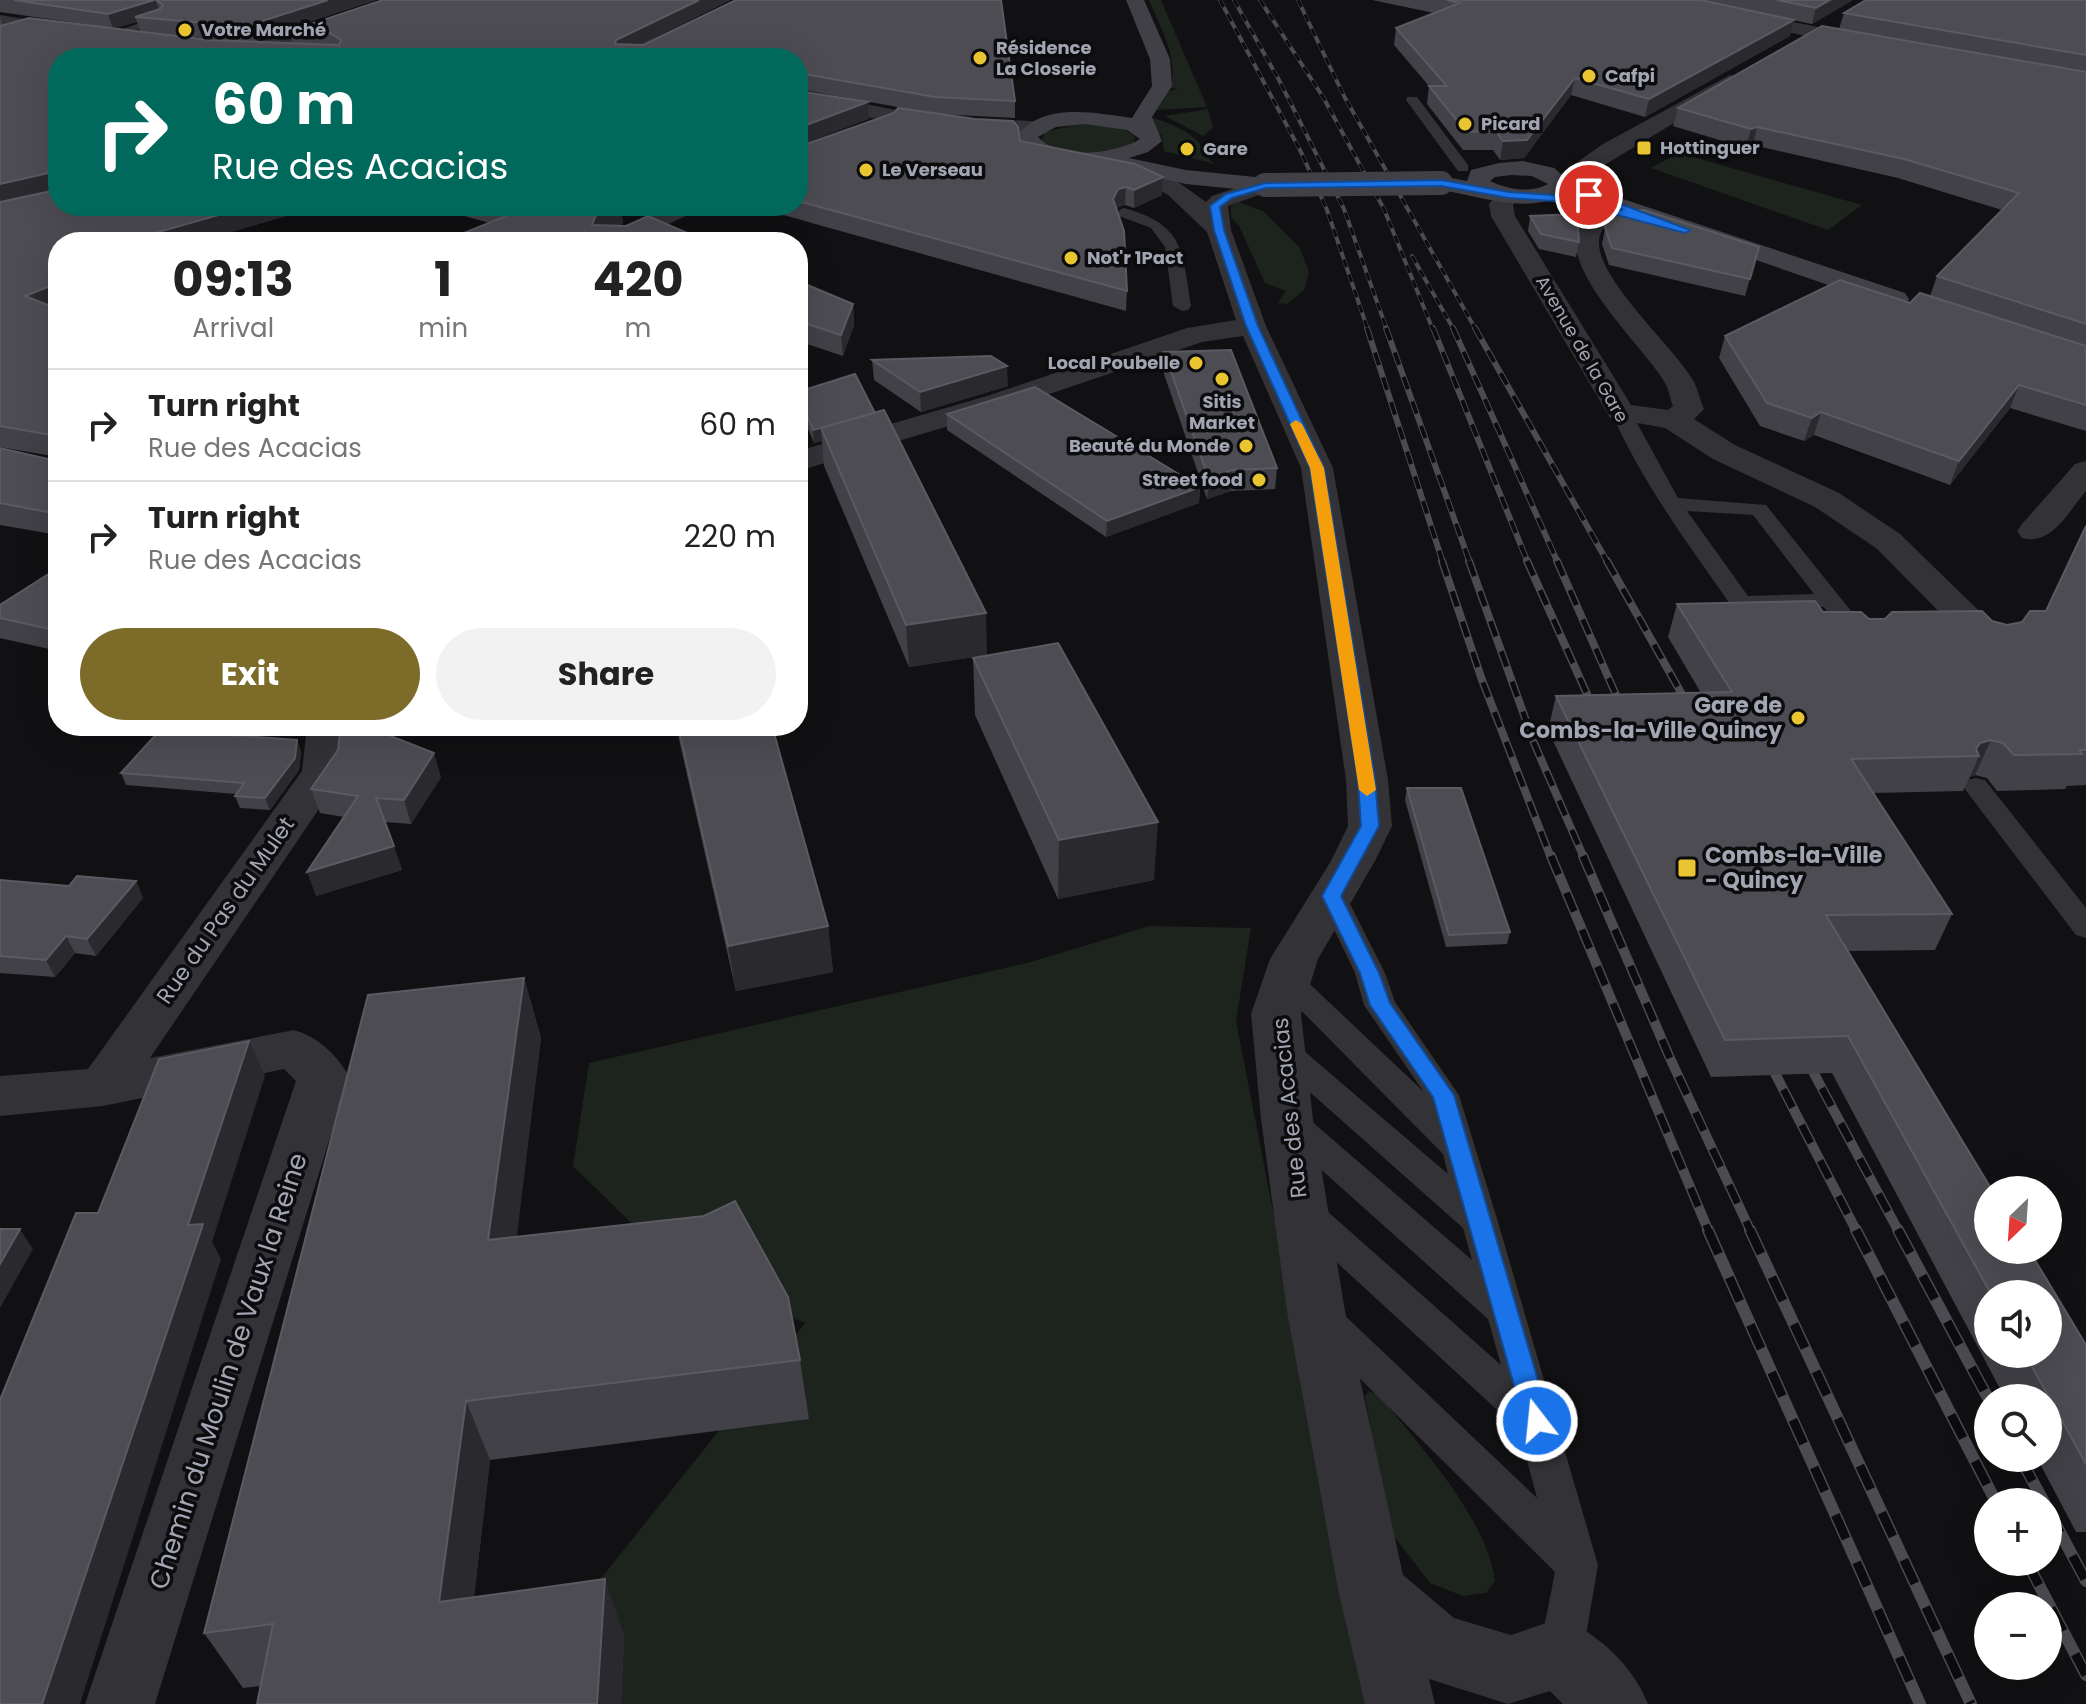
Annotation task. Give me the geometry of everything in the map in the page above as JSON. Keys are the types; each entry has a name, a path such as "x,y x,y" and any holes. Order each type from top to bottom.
{"main road":[{"path":"1135,0 1160,59 1162,86 1142,117 1147,135 1156,150 1177,160 1268,178"},
{"path":"1159,75 1129,97 1033,135 1053,154 1094,157 1186,177 1436,176 1500,185 1554,188 1924,308"},
{"path":"1068,119 1111,120 1147,135"},
{"path":"1094,157 1131,153 1147,135"},
{"path":"1436,176 1463,168 1500,185"},
{"path":"1500,185 1524,169 1547,174 1554,188 1608,209 1685,230"}],"street":[{"path":"259,48 403,0"},
{"path":"1662,0 1895,48"},
{"path":"1790,47 1845,16"},
{"path":"4,27 37,26 159,43"},
{"path":"4,27 119,48"},
{"path":"1554,188 1611,149 1750,70"},
{"path":"808,99 976,129 1033,135"},
{"path":"808,111 887,123 1033,135"},
{"path":"865,131 887,123"},
{"path":"1524,169 1611,149"},
{"name":"Rue des Acacias","path":"1120,163 1147,173 1179,191 1199,206 1219,230 1252,326 1317,468 1367,780 1370,826 1285,979 1276,1014 1278,1046 1316,1311 1373,1594 1400,1704"},
{"path":"1219,230 1215,206 1268,178"},
{"name":"Avenue de la Gare","path":"1500,185 1503,216 1621,412"},
{"path":"1608,209 1593,221 1586,244 1599,278 1679,382 1689,409 1674,420"},
{"path":"631,232 667,216"},
{"path":"808,458 998,402 1197,334 1252,326"},
{"path":"1621,412 1674,420 1724,452 1827,500 1888,541 1993,645"},
{"path":"2034,531 2086,471"},
{"name":"Rue du Pas du Mulet","path":"103,1087 323,772 326,736"},
{"name":"Chemin du Moulin de Vaux la Reine","path":"103,1087 294,1048 323,1076 120,1704"},
{"path":"0,1096 103,1087"},
{"path":"1373,1594 1435,1647 1511,1670 1561,1653 1613,1704"}],"lane":[{"path":"106,36 159,20"},
{"path":"1412,100 1463,168"},
{"path":"1124,213 1156,225 1173,247 1182,306"},
{"name":"Avenue de la Gare","path":"1621,412 1633,441 1670,504 1741,603 1831,600"},
{"path":"1670,504 1759,509 1856,634"},
{"path":"1976,786 2086,928"},
{"path":"1332,896 1370,973 1380,1005 1443,1095 1577,1566 1561,1653"},
{"path":"1285,979 1371,1059 1458,1148"},
{"path":"1278,1046 1481,1223"},
{"path":"1287,1119 1506,1312"},
{"path":"1301,1208 1537,1421"},
{"path":"1316,1311 1577,1566"}],"shaded area":[{"path":"1149,0 1161,0 1207,107 1157,110 1169,91 1178,89 1170,88 1170,54"},
{"path":"1208,109 1213,128 1203,136 1165,116"},
{"path":"1153,118 1190,135 1215,164 1164,151 1162,136 1152,127"},
{"path":"1080,124 1117,127 1135,137 1134,142 1087,154 1062,151 1041,141 1045,132"},
{"path":"1679,153 1862,205 1828,230 1651,168"},
{"path":"1238,202 1263,211 1300,248 1309,272 1304,290 1287,304 1278,303 1286,291 1265,283 1239,226 1231,217 1231,206"},
{"path":"1149,926 1251,928 1236,1021 1350,1605 1374,1704 597,1704 599,1581 805,1323 672,1263 573,1166 589,1063 1031,962"},
{"path":"1369,1391 1379,1395 1465,1507 1479,1532 1495,1581 1486,1593 1463,1596 1430,1583 1389,1530 1365,1396"}],"building":[{"path":"14,0 154,0 108,14"},
{"path":"156,0 328,0 256,23 253,27 135,17 160,9 163,5"},
{"path":"383,0 699,0 616,40 615,44 643,45 736,0 1001,0 1015,101 935,97 808,75 808,48 48,48 48,173 0,184 0,26 29,18 209,40 339,45 341,40 330,33 290,31"},
{"path":"1447,0 1700,0 1794,20 1649,99 1575,78 1527,140 1503,141 1496,131 1466,132 1429,86 1447,86 1396,28 1460,3"},
{"path":"1777,0 1830,0 1816,8"},
{"path":"1866,0 2086,0 2086,55 1844,13"},
{"path":"1822,26 2086,72 2086,324 1937,276 2019,193 1904,159 1757,127 1751,129 1678,108"},
{"path":"808,93 868,102 808,124"},
{"path":"898,108 1013,121 1018,127 1020,141 1135,164 1163,177 1134,190 1126,187 1118,189 1113,199 1124,231 1127,291 808,204 808,143 894,113"},
{"path":"48,192 48,216 215,216 159,232 48,232 48,287 25,296 48,305 48,434 0,426 0,202"},
{"path":"1644,210 1759,247 1750,279 1612,248 1605,228 1612,211"},
{"path":"1577,214 1579,242 1541,234 1530,216"},
{"path":"506,216 596,216 592,225 626,226 648,216 685,232 467,232"},
{"path":"1840,280 1910,303 1920,293 2086,346 2086,405 2019,385 1959,461 1821,412 1812,418 1767,403 1725,336"},
{"path":"808,285 853,304 841,335 808,324"},
{"path":"1231,350 1277,468 1232,470 1209,479 1164,352"},
{"path":"991,356 1007,366 920,392 872,360"},
{"path":"855,374 875,413 813,430 808,417 808,389"},
{"path":"1035,387 1200,487 1107,521 947,414"},
{"path":"884,410 986,613 906,625 821,428"},
{"path":"0,448 48,459 48,512 0,503"},
{"path":"2086,526 2086,750 2079,750 2082,754 2014,755 2003,743 1991,740 1980,743 1976,749 1979,756 1851,759 1952,914 1826,915 1984,1176 1974,1176 1974,1263 1848,1036 1725,1040 1556,696 1732,692 1677,604 1815,601 1823,612 1861,612 1869,619 1885,619 1892,612 1982,611 1992,621 2007,625 2022,622 2030,611 2046,611"},
{"path":"48,574 48,629 0,618 0,605"},
{"path":"1058,643 1158,822 1059,840 973,658"},
{"path":"155,736 242,736 297,740 295,758 265,798 235,796 244,783 121,773"},
{"path":"340,736 391,736 434,753 404,800 376,798 394,846 307,872 358,796 311,789 338,750"},
{"path":"680,736 775,736 828,926 728,946"},
{"path":"1407,788 1461,788 1510,932 1449,935"},
{"path":"77,876 136,881 87,939 66,936 46,960 0,956 0,880 69,886"},
{"path":"524,978 488,1240 704,1216 735,1201 788,1297 800,1360 466,1401 439,1602 605,1579 597,1704 257,1704 273,1624 204,1633 368,995"},
{"path":"249,1041 188,1225 203,1224 42,1704 0,1704 0,1400 76,1213 98,1213 159,1059"},
{"path":"0,1229 20,1229 0,1264"},
{"path":"1974,1264 2037,1264 2047,1280 1983,1280"},
{"path":"2062,1305 2086,1345 2086,1464 2062,1421 2062,1384 2042,1384 2033,1368 2062,1368"}],"railway":[{"path":"1220,0 1301,152 1327,210 1368,330"},
{"path":"1234,0 1279,80 1344,209 1387,330"},
{"path":"1260,0 1323,97 1384,209 1433,330"},
{"path":"1298,0 1344,96 1476,330"},
{"path":"1412,256 1454,329"},
{"path":"1367,328 1443,563"},
{"path":"1386,328 1470,563"},
{"path":"1433,328 1528,563"},
{"path":"1475,328 1608,563"},
{"path":"1454,329 1558,563"},
{"path":"1442,561 1482,680 1551,858"},
{"path":"1469,561 1534,743 1584,858"},
{"path":"1527,561 1596,714"},
{"path":"1557,561 1624,713"},
{"path":"1607,561 1693,714"},
{"path":"1551,856 1709,1232"},
{"path":"1583,856 1669,1056 1751,1232"},
{"path":"1803,1053 1899,1232"},
{"path":"1765,1054 1857,1232"},
{"path":"1708,1230 1920,1704"},
{"path":"1750,1230 1971,1704"},
{"path":"1856,1230 1989,1488"},
{"path":"1898,1230 1980,1384"},
{"path":"2028,1472 2036,1488"},
{"path":"2062,1536 2086,1581"},
{"path":"2034,1576 2086,1675"}],"slow traffic":[{"path":"1296,424 1317,468 1367,790"}],"place":[{"name":"Votre Marché","path":"185,30"},
{"name":"Résidence La Closerie","path":"980,58"},
{"name":"Cafpi","path":"1589,76"},
{"name":"Picard","path":"1465,124"},
{"name":"Hottinguer","path":"1644,148"},
{"name":"Gare","path":"1187,149"},
{"name":"Le Verseau","path":"866,170"},
{"name":"Not'r 1Pact","path":"1071,258"},
{"name":"Local Poubelle","path":"1196,363"},
{"name":"Sitis Market","path":"1222,379"},
{"name":"Beauté du Monde","path":"1246,446"},
{"name":"Street food","path":"1259,480"},
{"name":"Gare de Combs-la-Ville Quincy","path":"1798,718"},
{"name":"Combs-la-Ville - Quincy","path":"1687,868"}],"route":[{"path":"1537,1421 1443,1095 1380,1005 1370,973 1332,896 1370,826 1367,780 1317,468 1264,357 1219,230 1215,206 1229,196 1265,185 1441,183 1509,195 1568,199 1685,230 1589,195"}]}
